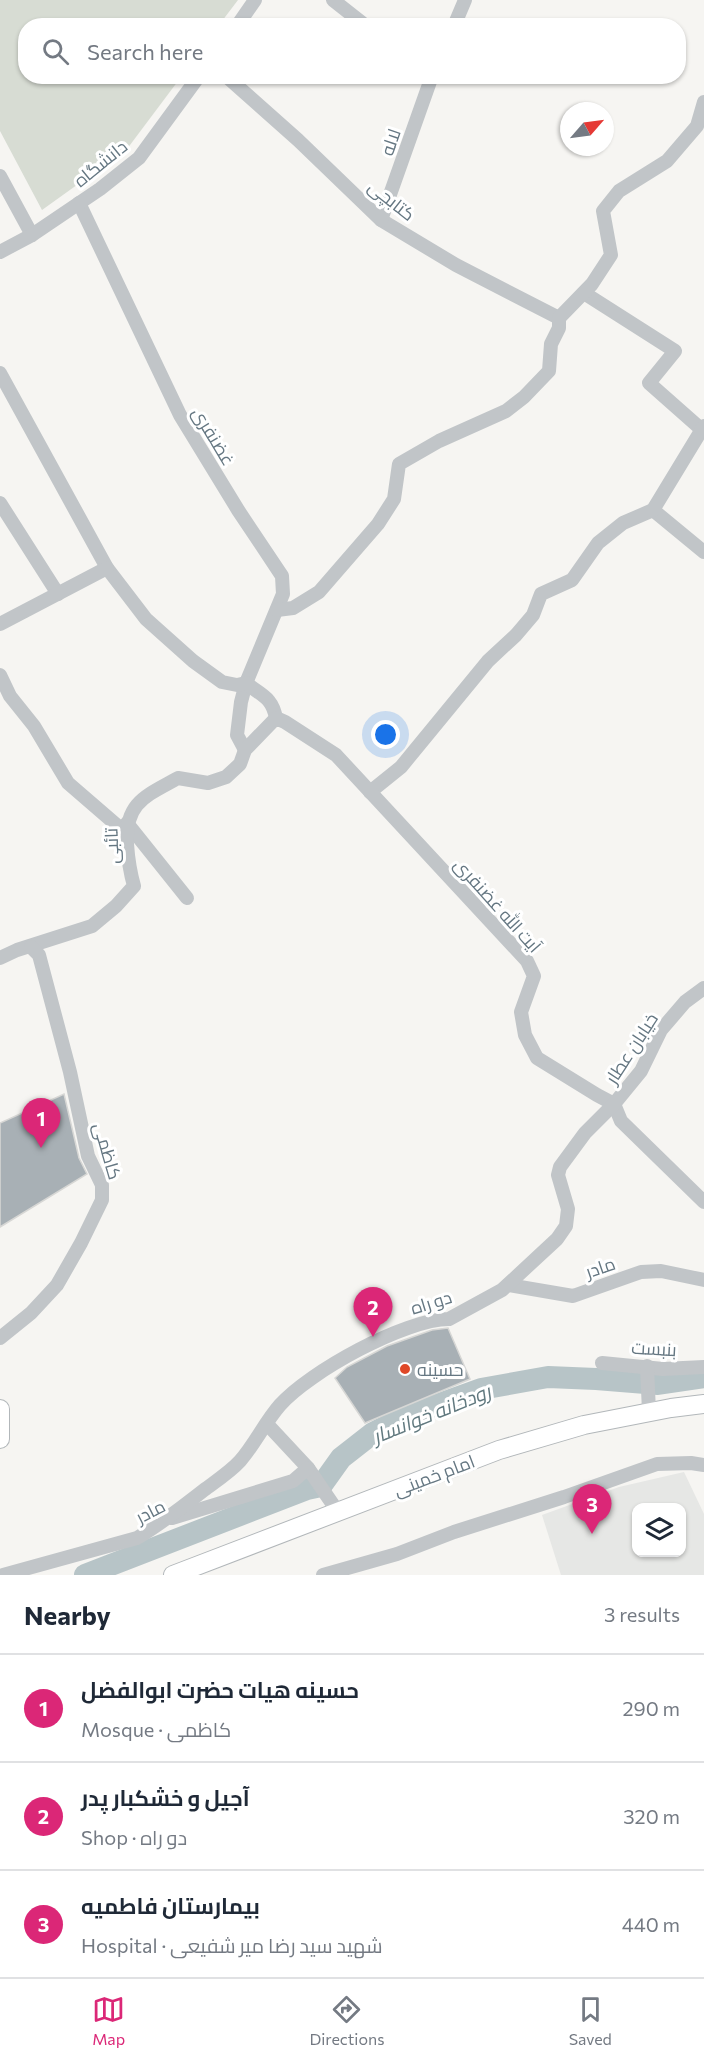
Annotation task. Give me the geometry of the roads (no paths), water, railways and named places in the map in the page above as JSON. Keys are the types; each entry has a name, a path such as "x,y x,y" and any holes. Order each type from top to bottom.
{"main road":[{"name":"امام خمینی","path":"173,1575 499,1450 584,1425 704,1404"},
{"path":"0,1409 0,1439"}],"street":[{"path":"243,18 255,0"},
{"path":"333,0 356,18"},
{"path":"457,18 465,0"},
{"name":"دانشگاه","path":"0,252 32,235 80,203 139,158 193,84"},
{"name":"کتابچی","path":"235,84 381,220 456,265 559,318"},
{"name":"لاله","path":"381,220 429,84"},
{"path":"277,610 293,608 319,592 378,524 394,499 399,464 439,441 506,411 524,397 549,371 550,344 559,328 559,318 592,284 611,255 603,211 619,191 667,161 697,126 704,102"},
{"path":"0,176 32,235"},
{"name":"غضنفری","path":"80,203 180,415 238,510 282,576 284,594 246,683 238,715 237,735 244,750"},
{"path":"370,792 401,767 488,661 516,635 533,615 541,594 572,580 597,543 623,523 653,510 703,428 649,383 675,351 584,293"},
{"path":"0,373 6,397 107,568 146,619 193,661 222,682 237,685 246,683 267,697 281,720"},
{"path":"0,503 58,594"},
{"path":"653,510 704,552"},
{"path":"0,624 107,568"},
{"path":"0,675 10,696 34,726 68,783 127,828 187,898"},
{"name":"آیت الله غضنفری","path":"281,720 336,755 527,961 534,976 521,1012 525,1035 537,1058 614,1104 621,1121 704,1202"},
{"name":"تائبی","path":"0,958 92,926 116,906 134,886 130,873 127,828 130,814 140,802 178,778 208,783 226,777 240,764 244,750 281,720"},
{"name":"کاظمی","path":"0,1338 31,1313 57,1285 102,1200 102,1185 88,1156 70,1072 39,955 31,947"},
{"name":"خیابان عطار","path":"614,1104 641,1071 662,1030 685,1002 704,988"},
{"name":"دو راه","path":"165,1521 239,1462 279,1406 303,1384 389,1335 439,1319 449,1319 508,1285 557,1239 566,1226 568,1209 558,1175 560,1167 585,1133 614,1104"},
{"name":"مادر","path":"508,1285 573,1296 641,1272 661,1271 704,1280"},
{"name":"بنبست","path":"602,1363 663,1369 704,1367"},
{"path":"647,1366 650,1412"},
{"path":"267,1424 310,1473 338,1512"},
{"path":"323,1575 397,1554 454,1532 657,1464 704,1465"},
{"name":"مادر","path":"3,1575 137,1538 165,1521 293,1481 310,1473"}],"waterway":[{"name":"رودخانه خوانسار","path":"85,1575 307,1489 321,1486 341,1458 373,1433 406,1416 481,1389 548,1377 658,1384 704,1377"}],"place":[{"name":"حسینه هیات حضرت ابوالفضل","path":"41,1148"},
{"name":"آجیل و خشکبار پدر","path":"373,1337"},
{"name":"حسینه","path":"405,1369"},
{"name":"بیمارستان فاطمیه","path":"592,1534"}]}
